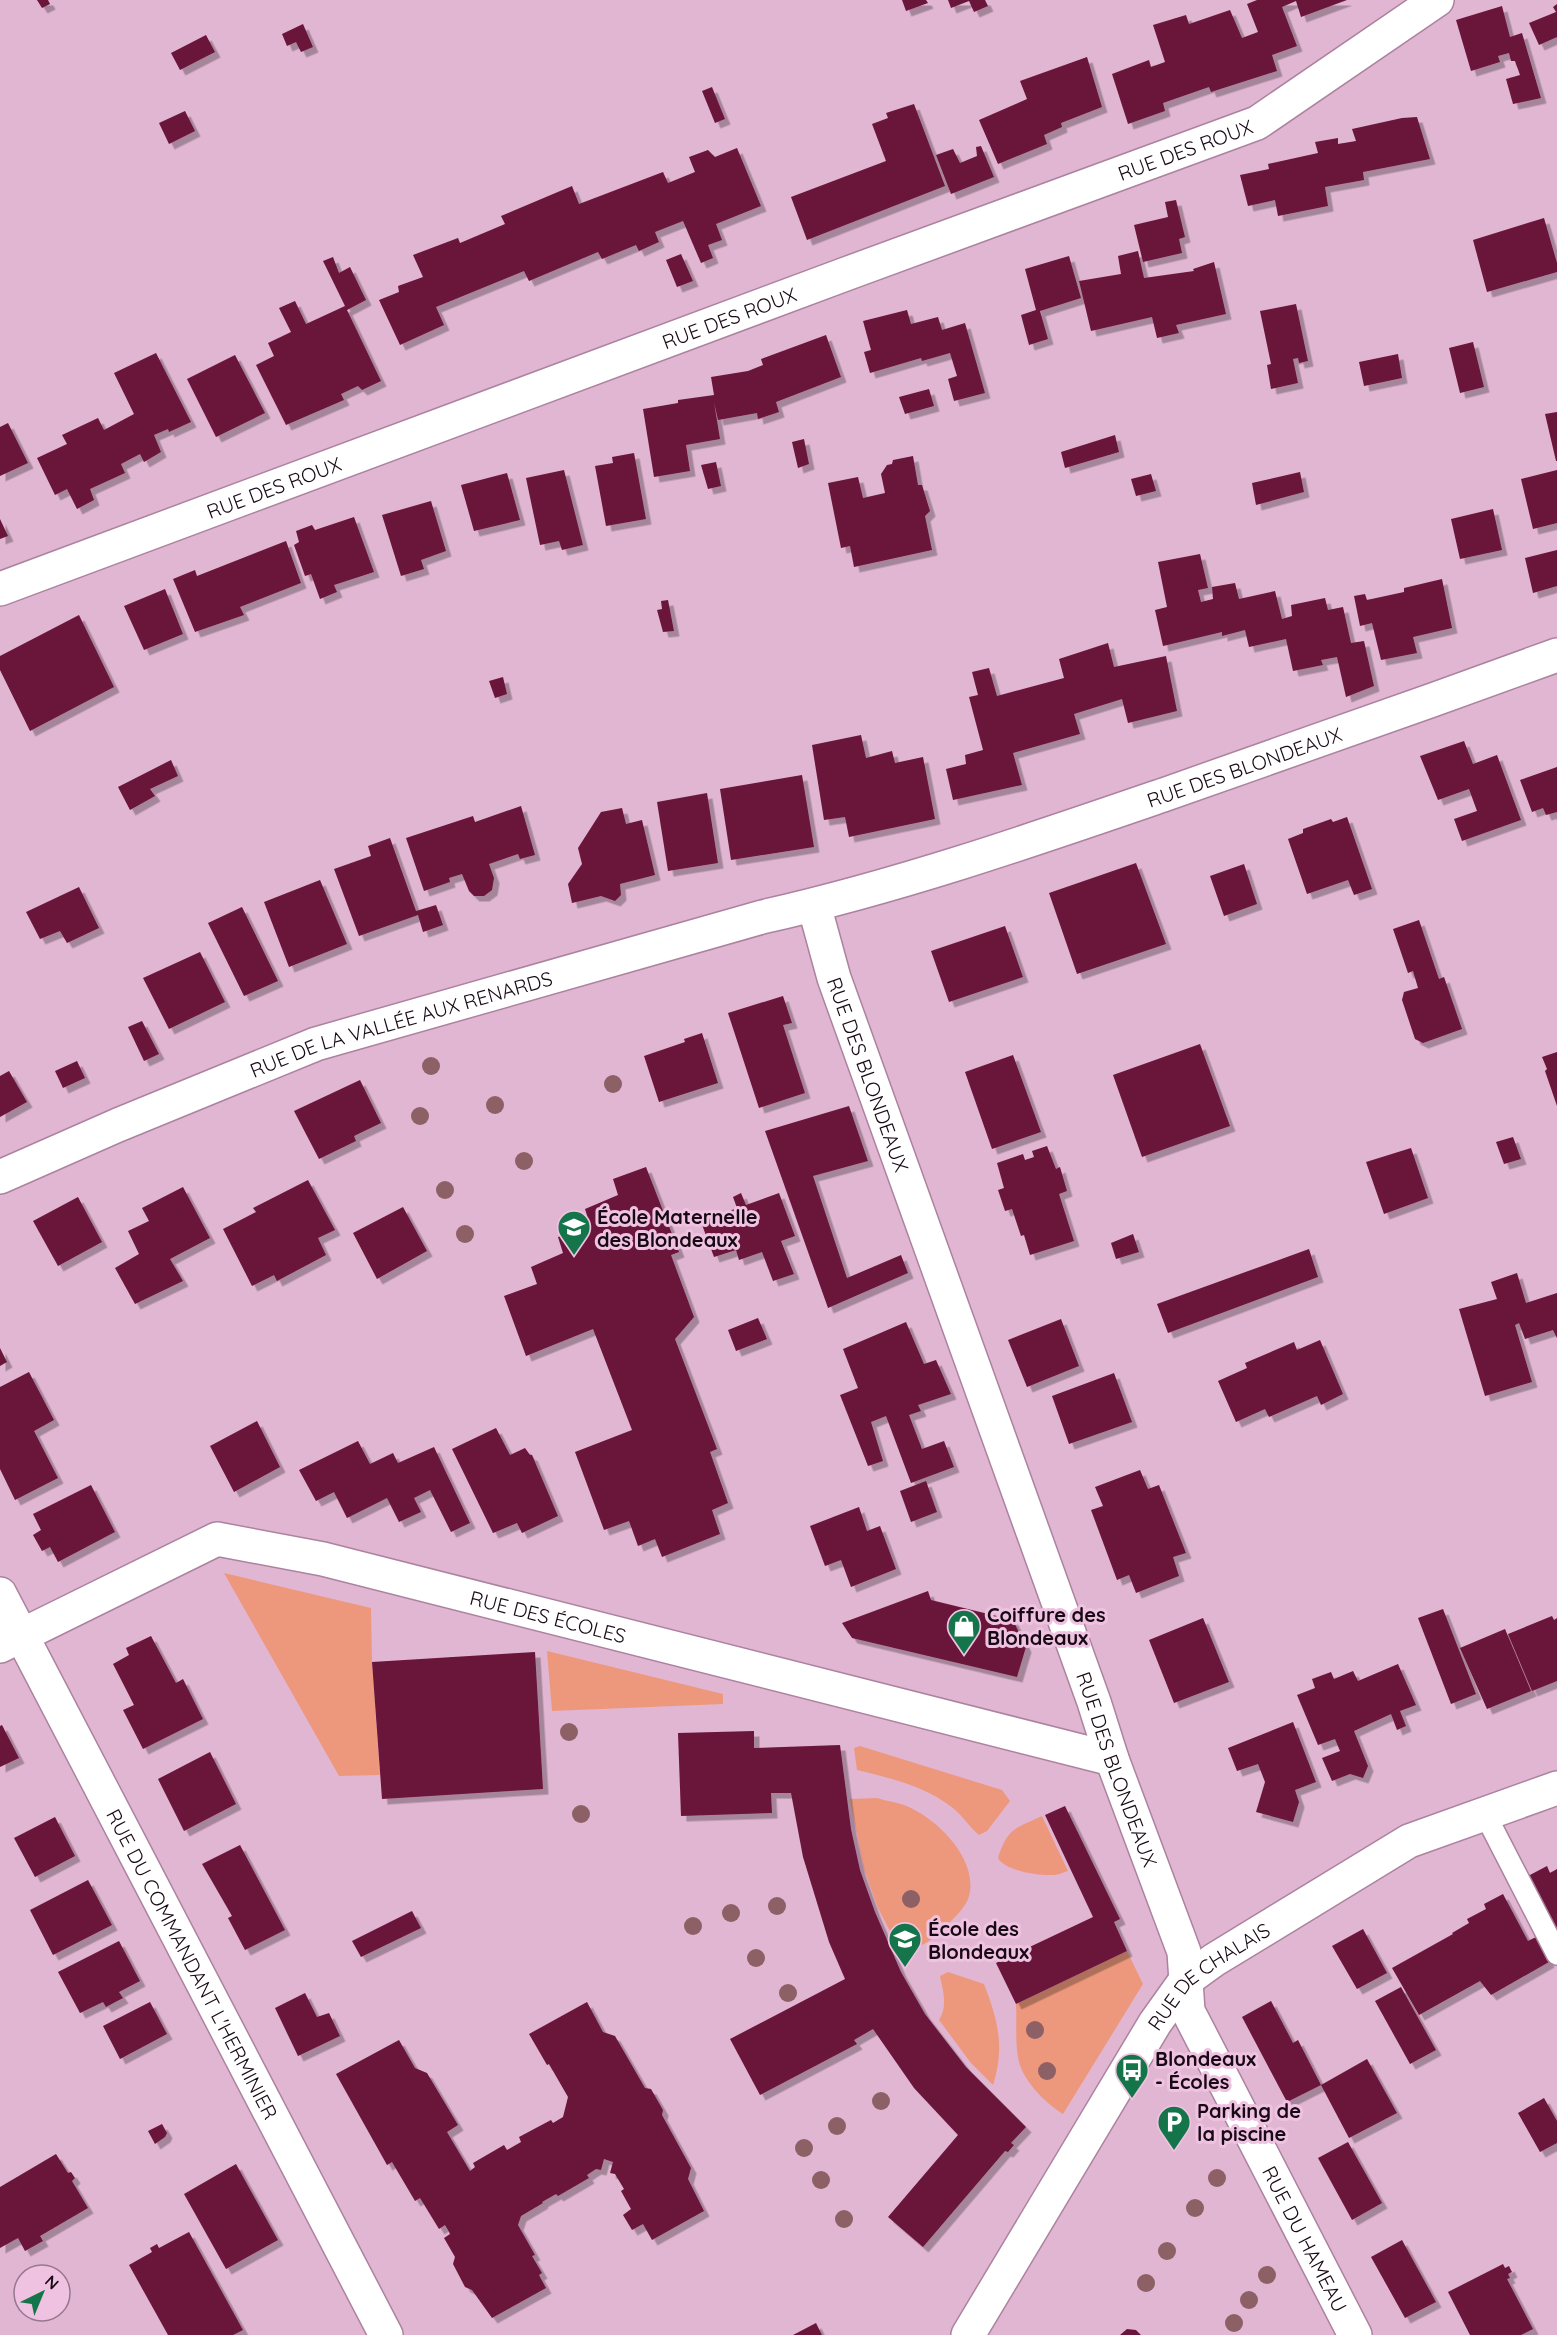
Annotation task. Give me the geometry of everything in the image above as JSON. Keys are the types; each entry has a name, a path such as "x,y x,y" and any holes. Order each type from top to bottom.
{"street":[{"name":"RUE DES ROUX","path":"0,589 843,274 1257,123 1437,0"},
{"name":"RUE DES BLONDEAUX","path":"1185,1981 1184,1952 1112,1759 1090,1691 834,978 814,905 1018,845 1557,655"},
{"name":"RUE DE LA VALLÉE AUX RENARDS","path":"0,1177 118,1125 316,1044 814,905"},
{"name":"RUE DES ÉCOLES","path":"11,1641 217,1539 323,1559 1112,1759"},
{"name":"RUE DU COMMANDANT L'HERMINIER","path":"0,1594 11,1641 386,2335"},
{"name":"RUE DE CHALAIS","path":"968,2335 1120,2079 1185,1981 1214,1960 1409,1841 1557,1788"},
{"name":"RUE DU HAMEAU","path":"1185,1981 1188,2011 1355,2335"}],"lane":[{"path":"1485,1814 1557,1954"}],"shaded area":[{"path":"224,1573 371,1608 372,1662 380,1775 339,1776"},
{"path":"547,1651 723,1694 723,1704 552,1711"},
{"path":"860,1746 1002,1790 1010,1801 987,1831 979,1835 953,1808 931,1794 919,1788 857,1770 854,1748"},
{"path":"877,1798 904,1805 929,1819 952,1841 968,1868 970,1882 966,1904 936,1936 914,1948 899,1949 878,1908 864,1869 850,1799"},
{"path":"1042,1816 1068,1871 1056,1875 1040,1875 1023,1872 1002,1863 998,1858 1009,1835 1018,1827"},
{"path":"1127,1951 1143,1984 1063,2114 1035,2090 1020,2065 1016,2004"},
{"path":"948,1972 984,1984 998,2034 999,2058 993,2085 971,2063 939,2020 944,2004 940,1976"}],"building":[{"path":"37,0 48,0 50,4 42,8"},
{"path":"902,0 926,0 928,3 906,11"},
{"path":"948,0 985,0 988,6 974,12 969,1 951,8"},
{"path":"1257,0 1347,0 1301,17 1296,1 1282,7 1297,46 1272,55 1277,71 1211,92 1209,87 1163,103 1165,111 1128,124 1112,74 1149,60 1151,67 1165,62 1153,25 1186,15 1189,24 1230,10 1242,38 1258,32 1247,4"},
{"path":"1557,4 1557,37 1539,45 1529,23 1556,12 1553,7"},
{"path":"1502,6 1510,37 1522,33 1541,98 1513,104 1506,79 1520,75 1509,53 1498,56 1500,62 1471,71 1456,20"},
{"path":"303,24 313,47 301,52 296,42 287,46 282,34"},
{"path":"206,35 215,52 180,70 171,53"},
{"path":"1087,57 1102,107 1061,123 1062,127 1044,135 1047,144 998,164 979,120 1027,99 1020,81"},
{"path":"712,87 725,119 715,123 702,91"},
{"path":"914,104 945,186 807,240 791,197 886,161 872,124 888,118 886,113"},
{"path":"185,111 195,131 169,144 159,123"},
{"path":"1417,117 1430,159 1363,172 1364,180 1325,187 1328,206 1278,216 1275,200 1248,206 1240,175 1269,169 1268,164 1318,153 1315,142 1338,138 1338,144 1356,141 1352,129"},
{"path":"981,146 994,177 951,194 936,155 953,149 960,163 977,156 976,147"},
{"path":"737,148 761,206 716,224 722,240 708,245 713,258 701,263 683,221 655,232 659,242 639,251 636,245 602,259 598,252 529,281 524,271 436,307 444,325 400,345 379,300 399,292 398,286 423,277 413,255 458,238 460,243 505,224 501,216 572,186 579,204 663,172 668,183 695,172 689,157 708,150 715,157"},
{"path":"1176,200 1185,237 1179,239 1182,253 1143,262 1134,225 1168,217 1165,202"},
{"path":"1544,218 1557,263 1557,272 1487,292 1473,240"},
{"path":"1138,251 1144,278 1194,271 1193,269 1214,262 1226,314 1176,325 1179,333 1157,338 1152,317 1091,331 1079,281 1121,274 1118,256"},
{"path":"681,254 693,281 677,287 666,260"},
{"path":"1069,256 1081,298 1040,311 1048,339 1029,345 1021,315 1036,310 1025,269"},
{"path":"333,257 339,273 350,267 366,300 347,310 381,381 362,390 358,386 341,394 344,400 286,425 256,365 274,356 268,343 291,332 279,308 295,301 306,324 345,306 323,261"},
{"path":"1296,304 1308,361 1299,363 1298,358 1293,359 1298,383 1271,389 1267,365 1271,364 1260,311"},
{"path":"907,310 911,324 938,317 942,330 965,323 985,393 954,401 948,379 957,376 950,353 922,361 921,358 870,373 864,352 871,350 863,321"},
{"path":"826,335 841,377 776,402 779,412 758,419 757,413 718,420 714,402 720,439 686,445 690,471 654,477 643,409 678,403 678,400 714,395 711,377 748,371 763,365 761,359"},
{"path":"1473,342 1484,387 1460,393 1449,348"},
{"path":"156,353 191,422 169,432 168,429 154,435 161,452 144,462 140,454 121,464 125,473 90,489 94,500 77,509 67,489 55,495 37,458 67,444 62,435 98,418 104,430 134,414 114,373"},
{"path":"1398,354 1402,378 1364,386 1359,362"},
{"path":"235,355 265,413 216,437 187,379"},
{"path":"929,389 934,406 905,414 899,397"},
{"path":"1557,412 1557,461 1556,461 1545,414"},
{"path":"8,423 28,463 0,476 0,427"},
{"path":"1115,435 1119,452 1065,468 1061,452"},
{"path":"804,439 809,464 798,468 792,442"},
{"path":"634,453 646,519 606,526 595,466 613,463 612,457"},
{"path":"913,456 918,485 922,485 930,511 925,516 932,550 854,567 850,546 841,548 828,483 858,477 863,498 885,493 881,474 887,465 892,464 893,460"},
{"path":"716,462 721,486 708,489 701,465"},
{"path":"564,470 583,545 562,550 559,541 540,545 526,478"},
{"path":"1557,470 1557,523 1533,529 1521,479"},
{"path":"1300,472 1304,492 1256,505 1252,483"},
{"path":"507,473 520,520 474,531 461,485"},
{"path":"1151,474 1156,491 1136,496 1131,479"},
{"path":"431,501 446,551 421,560 424,569 401,576 382,515"},
{"path":"1493,509 1502,550 1460,559 1451,519"},
{"path":"354,517 374,572 334,585 337,592 320,599 311,574 305,576 294,545 299,542 296,531 312,525 315,530"},
{"path":"0,519 8,536 0,539"},
{"path":"286,541 301,583 240,607 244,615 195,632 173,579 195,570 197,576"},
{"path":"1557,550 1557,586 1533,593 1525,558"},
{"path":"1200,554 1208,588 1198,590 1201,602 1213,599 1212,587 1235,583 1239,599 1275,591 1282,619 1292,616 1291,605 1325,598 1328,610 1343,607 1351,643 1364,641 1374,686 1346,697 1337,657 1321,660 1323,665 1293,671 1286,639 1249,647 1245,630 1222,636 1222,632 1163,646 1155,610 1167,607 1158,562"},
{"path":"1442,579 1452,628 1413,637 1417,653 1381,660 1372,623 1360,626 1354,596 1365,594 1367,600 1404,592 1404,588"},
{"path":"165,589 183,634 144,650 124,606"},
{"path":"668,600 674,631 663,632 657,610 662,609 661,601"},
{"path":"79,615 114,687 30,731 0,670 0,656"},
{"path":"1108,643 1114,667 1166,656 1177,711 1128,723 1122,699 1074,714 1080,734 1013,753 1022,785 953,800 946,769 966,764 965,755 983,750 969,697 978,695 972,672 989,668 997,696 1064,678 1059,659"},
{"path":"503,677 507,694 495,698 489,681"},
{"path":"861,735 866,758 892,751 895,763 923,757 935,819 849,837 845,817 824,820 812,745"},
{"path":"1464,741 1473,764 1497,755 1521,820 1462,841 1454,819 1477,811 1469,789 1438,800 1420,756"},
{"path":"171,760 178,776 150,789 155,796 130,810 118,787"},
{"path":"1557,767 1557,812 1546,815 1543,808 1532,812 1520,780"},
{"path":"802,775 814,847 731,860 720,789"},
{"path":"707,793 718,863 668,871 657,802"},
{"path":"521,806 535,855 520,859 518,854 489,864 494,878 492,890 484,896 474,896 469,891 462,874 449,878 450,882 424,891 406,838 473,816 475,822"},
{"path":"622,808 626,824 642,820 655,875 620,884 621,895 615,901 601,896 572,903 568,884 582,864 578,848 601,812"},
{"path":"1347,817 1372,889 1354,895 1348,880 1307,894 1288,839 1303,833 1303,829 1331,819 1333,822"},
{"path":"390,838 416,911 436,905 443,925 423,932 418,915 359,936 334,869 371,856 368,846"},
{"path":"1136,863 1166,944 1077,974 1049,893"},
{"path":"1244,864 1257,904 1224,916 1210,876"},
{"path":"320,880 347,944 289,967 264,902"},
{"path":"79,887 99,928 67,943 60,931 40,939 26,912"},
{"path":"242,907 278,981 244,996 208,923"},
{"path":"1419,920 1439,979 1444,977 1462,1029 1423,1043 1415,1039 1402,1000 1404,992 1418,988 1413,971 1408,973 1393,929"},
{"path":"1005,926 1023,977 949,1002 931,951"},
{"path":"200,952 225,1002 169,1029 143,978"},
{"path":"783,996 792,1023 783,1025 805,1093 759,1108 728,1013"},
{"path":"142,1021 159,1054 144,1061 128,1027"},
{"path":"702,1033 718,1083 659,1102 644,1056 685,1042 684,1039"},
{"path":"1200,1044 1230,1126 1142,1157 1113,1075"},
{"path":"1557,1052 1557,1106 1542,1057"},
{"path":"1013,1055 1041,1132 992,1149 965,1072"},
{"path":"77,1061 85,1078 63,1088 55,1071"},
{"path":"9,1071 27,1102 0,1117 0,1076"},
{"path":"360,1080 381,1123 354,1136 356,1141 319,1159 294,1111"},
{"path":"849,1106 868,1161 813,1176 847,1278 901,1255 908,1273 828,1308 765,1131"},
{"path":"1513,1137 1521,1159 1504,1164 1496,1142"},
{"path":"1047,1146 1056,1169 1060,1167 1067,1191 1059,1194 1074,1241 1030,1255 1012,1209 1005,1211 998,1190 1004,1188 997,1163 1023,1154 1025,1160 1034,1157 1032,1151"},
{"path":"1411,1148 1428,1198 1384,1214 1366,1162"},
{"path":"646,1167 679,1252 671,1255 694,1317 675,1339 717,1449 710,1452 728,1503 712,1510 720,1534 662,1557 655,1539 638,1546 629,1521 604,1530 575,1452 632,1430 593,1329 526,1356 504,1296 537,1284 531,1267 563,1253 558,1237 590,1225 585,1209 618,1195 613,1179"},
{"path":"308,1180 335,1230 318,1238 326,1255 277,1281 274,1275 252,1286 223,1229 256,1212 253,1208"},
{"path":"183,1187 210,1238 170,1259 183,1281 135,1304 115,1268 139,1254 128,1231 149,1221 142,1208"},
{"path":"741,1193 746,1205 779,1193 795,1236 781,1241 794,1274 773,1281 762,1252 739,1260 736,1250 714,1257 701,1222 737,1208 733,1197"},
{"path":"78,1197 102,1242 58,1266 33,1221"},
{"path":"403,1207 427,1251 377,1279 353,1233"},
{"path":"1133,1234 1139,1252 1116,1259 1111,1243"},
{"path":"1309,1249 1318,1277 1168,1333 1157,1304"},
{"path":"1517,1273 1526,1303 1557,1293 1557,1338 1553,1330 1525,1339 1519,1323 1515,1325 1532,1382 1485,1396 1459,1309 1497,1299 1491,1282"},
{"path":"758,1318 767,1339 736,1351 728,1330"},
{"path":"1061,1319 1079,1366 1027,1387 1008,1340"},
{"path":"906,1322 924,1364 936,1360 951,1394 918,1405 921,1411 909,1415 922,1449 944,1441 954,1467 911,1483 886,1416 871,1422 883,1461 868,1466 840,1395 858,1388 843,1349"},
{"path":"1320,1340 1343,1394 1321,1405 1317,1396 1269,1417 1265,1409 1236,1422 1218,1381 1247,1368 1245,1363 1294,1342 1297,1350"},
{"path":"0,1348 7,1362 0,1366"},
{"path":"29,1372 54,1420 34,1431 58,1478 15,1500 0,1469 0,1387"},
{"path":"1114,1373 1132,1422 1069,1444 1052,1396"},
{"path":"257,1421 280,1467 234,1492 210,1446"},
{"path":"496,1428 510,1455 525,1448 532,1455 558,1516 522,1533 517,1523 493,1533 452,1449"},
{"path":"358,1441 370,1464 393,1453 398,1463 434,1447 470,1523 451,1532 430,1490 414,1498 421,1512 399,1522 387,1498 347,1518 334,1492 316,1501 299,1470"},
{"path":"1140,1470 1148,1489 1159,1485 1186,1553 1173,1557 1179,1576 1136,1593 1129,1575 1117,1580 1091,1510 1103,1506 1095,1487"},
{"path":"926,1481 937,1512 911,1522 900,1491"},
{"path":"91,1485 115,1532 58,1562 50,1547 42,1551 33,1535 41,1530 33,1514"},
{"path":"859,1507 867,1531 880,1526 896,1569 851,1587 841,1560 825,1566 810,1526"},
{"path":"928,1591 931,1600 1013,1620 1026,1647 1017,1677 852,1638 842,1623"},
{"path":"1443,1609 1476,1694 1451,1704 1418,1618"},
{"path":"1552,1616 1554,1620 1557,1618 1557,1681 1532,1691 1508,1634"},
{"path":"1203,1618 1229,1682 1174,1703 1149,1640"},
{"path":"1505,1629 1531,1691 1487,1709 1460,1648"},
{"path":"151,1636 176,1683 183,1679 203,1719 143,1749 123,1710 134,1705 113,1664 129,1655 126,1648"},
{"path":"535,1652 543,1789 382,1799 372,1662"},
{"path":"1398,1664 1416,1705 1400,1711 1406,1726 1397,1730 1391,1714 1354,1731 1368,1766 1363,1778 1350,1774 1332,1781 1322,1758 1340,1751 1335,1739 1318,1745 1297,1695 1315,1688 1312,1679 1331,1672 1334,1679 1353,1671 1358,1681"},
{"path":"1293,1722 1316,1782 1295,1790 1299,1802 1293,1822 1256,1812 1265,1782 1258,1764 1237,1771 1228,1748"},
{"path":"2,1725 19,1758 0,1767 0,1726"},
{"path":"754,1731 754,1748 840,1745 851,1829 860,1870 901,1972 925,2014 966,2067 1026,2127 1011,2143 1014,2145 1008,2152 1005,2151 923,2247 888,2217 958,2135 914,2088 873,2029 854,2040 857,2044 760,2095 730,2039 845,1979 829,1942 803,1857 791,1793 771,1793 772,1813 681,1816 678,1733"},
{"path":"210,1752 236,1804 184,1831 158,1779"},
{"path":"1065,1806 1120,1919 1114,1922 1127,1951 1016,2004 996,1963 1093,1917 1045,1815"},
{"path":"55,1817 75,1856 35,1877 14,1838"},
{"path":"240,1845 285,1930 245,1950 228,1918 232,1916 202,1864"},
{"path":"1547,1866 1550,1873 1557,1869 1557,1931 1528,1876"},
{"path":"88,1880 112,1925 53,1955 30,1910"},
{"path":"1503,1894 1528,1941 1536,1937 1549,1962 1491,1995 1480,1981 1419,2015 1392,1968 1453,1934 1469,1923 1467,1919 1486,1909 1484,1904"},
{"path":"412,1911 421,1928 361,1957 352,1941"},
{"path":"1363,1929 1387,1973 1357,1989 1332,1946"},
{"path":"119,1941 140,1981 119,1992 123,1998 106,2007 103,2002 80,2013 58,1972"},
{"path":"1401,1987 1436,2050 1410,2064 1375,2001"},
{"path":"305,1993 317,2017 329,2013 340,2036 298,2056 275,2008"},
{"path":"1271,2001 1293,2043 1298,2040 1321,2085 1287,2102 1242,2017"},
{"path":"150,2002 167,2034 120,2059 103,2026"},
{"path":"587,2002 603,2032 615,2036 645,2088 651,2089 663,2110 662,2115 691,2168 688,2179 704,2211 652,2240 643,2224 632,2230 623,2215 631,2209 621,2191 624,2189 615,2174 610,2173 613,2162 604,2159 601,2170 596,2169 587,2175 589,2178 558,2196 556,2194 521,2216 518,2225 535,2255 532,2256 542,2273 539,2275 546,2288 492,2318 472,2290 465,2287 453,2264 455,2257 444,2238 450,2234 445,2225 439,2229 420,2198 415,2201 392,2162 387,2165 336,2074 399,2040 415,2068 427,2073 458,2125 447,2132 470,2171 475,2167 473,2163 504,2145 507,2150 521,2142 519,2137 551,2120 553,2123 563,2117 568,2097 529,2034"},
{"path":"1367,2059 1397,2113 1349,2138 1321,2085"},
{"path":"1544,2098 1557,2121 1557,2143 1540,2152 1518,2113"},
{"path":"162,2124 167,2133 155,2144 148,2131"},
{"path":"1348,2142 1382,2203 1352,2220 1318,2158"},
{"path":"56,2154 68,2173 71,2172 75,2178 72,2181 88,2208 40,2236 43,2241 25,2251 18,2238 0,2248 0,2187"},
{"path":"236,2164 278,2240 226,2269 184,2194"},
{"path":"189,2232 243,2330 233,2335 168,2335 129,2265 152,2252 150,2248 157,2244 159,2248"},
{"path":"1402,2240 1436,2302 1405,2318 1371,2257"},
{"path":"1503,2264 1505,2268 1509,2266 1512,2272 1508,2274 1510,2278 1507,2279 1533,2329 1521,2335 1470,2335 1448,2292"},
{"path":"816,2323 822,2335 793,2335"},
{"path":"1127,2329 1136,2330 1141,2335 1120,2335"}],"place":[{"name":"École Maternelle des Blondeaux","path":"574,1256"},
{"name":"Coiffure des Blondeaux","path":"964,1655"},
{"name":"École des Blondeaux","path":"905,1968"},
{"name":"Blondeaux - Écoles","path":"1132,2099"},
{"name":"Parking de la piscine","path":"1174,2151"}]}
